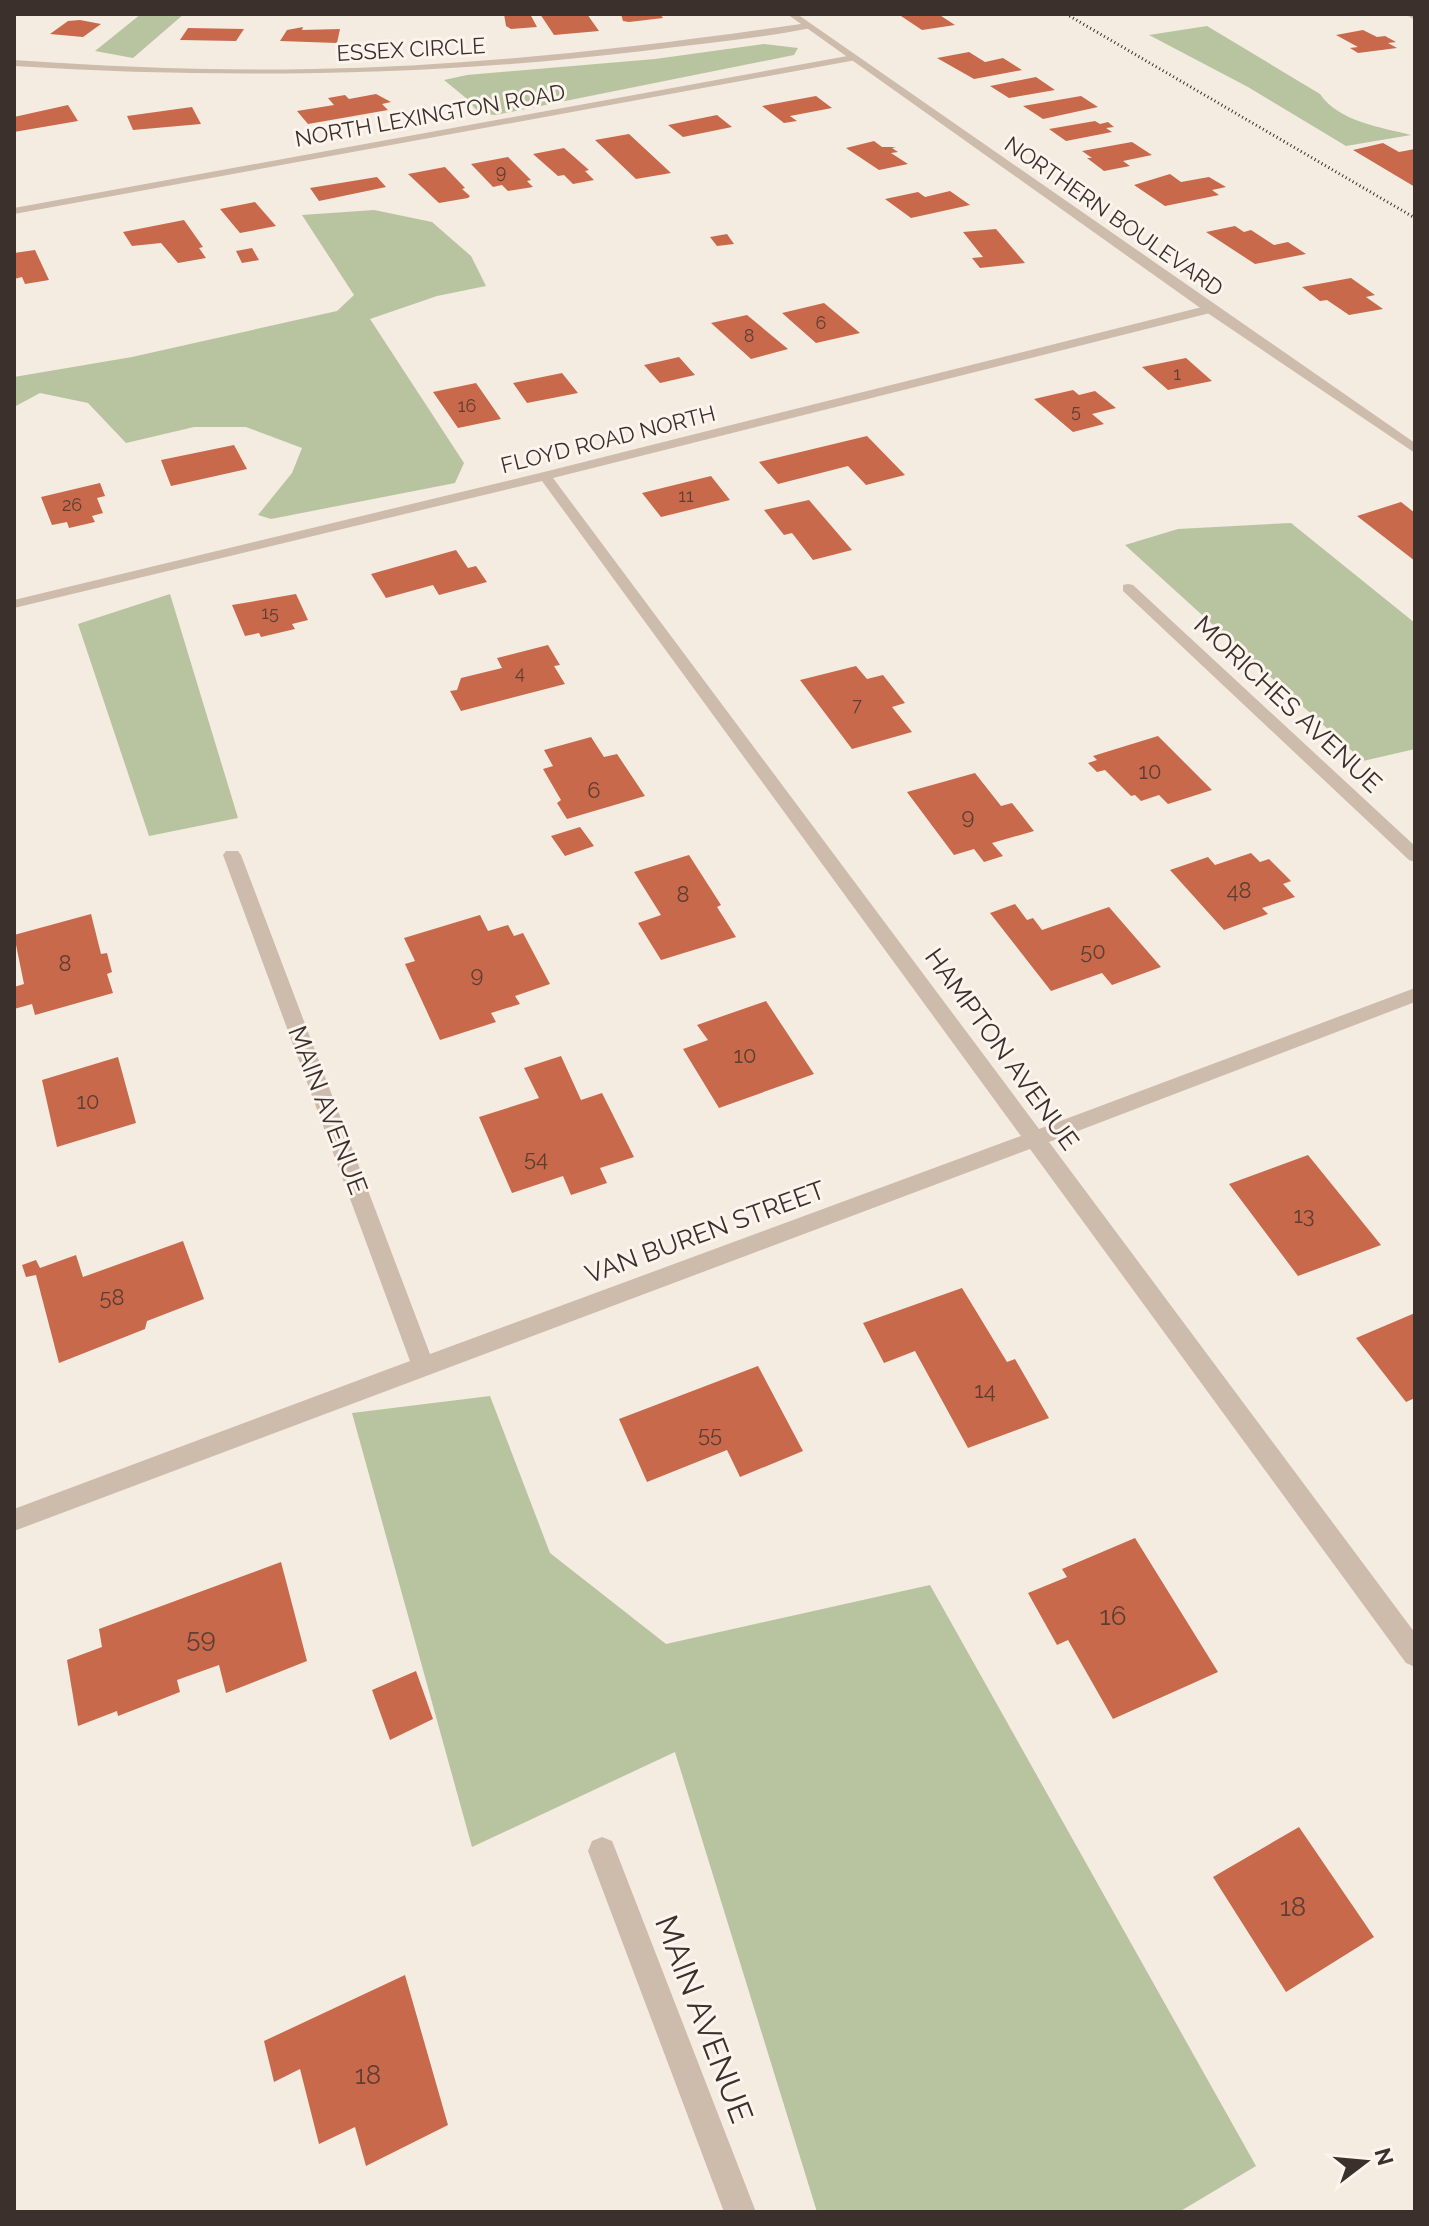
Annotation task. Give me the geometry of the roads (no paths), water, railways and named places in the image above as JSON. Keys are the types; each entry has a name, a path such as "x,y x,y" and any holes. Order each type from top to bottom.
{"street":[{"name":"NORTHERN BOULEVARD","path":"791,14 1415,449"},
{"path":"1409,14 1415,17"},
{"name":"ESSEX CIRCLE","path":"14,63 155,72 404,69 638,51 808,26"},
{"name":"NORTH LEXINGTON ROAD","path":"14,211 853,58"},
{"name":"FLOYD ROAD NORTH","path":"14,604 545,476 1210,309"},
{"name":"HAMPTON AVENUE","path":"545,476 1415,1654"},
{"name":"MORICHES AVENUE","path":"1128,588 1415,856"},
{"name":"MAIN AVENUE","path":"232,855 423,1365"},
{"name":"VAN BUREN STREET","path":"14,1520 423,1365 1037,1140 1415,995"},
{"name":"MAIN AVENUE","path":"602,1851 740,2212"}],"railway":[{"path":"1066,14 1415,218"}]}
